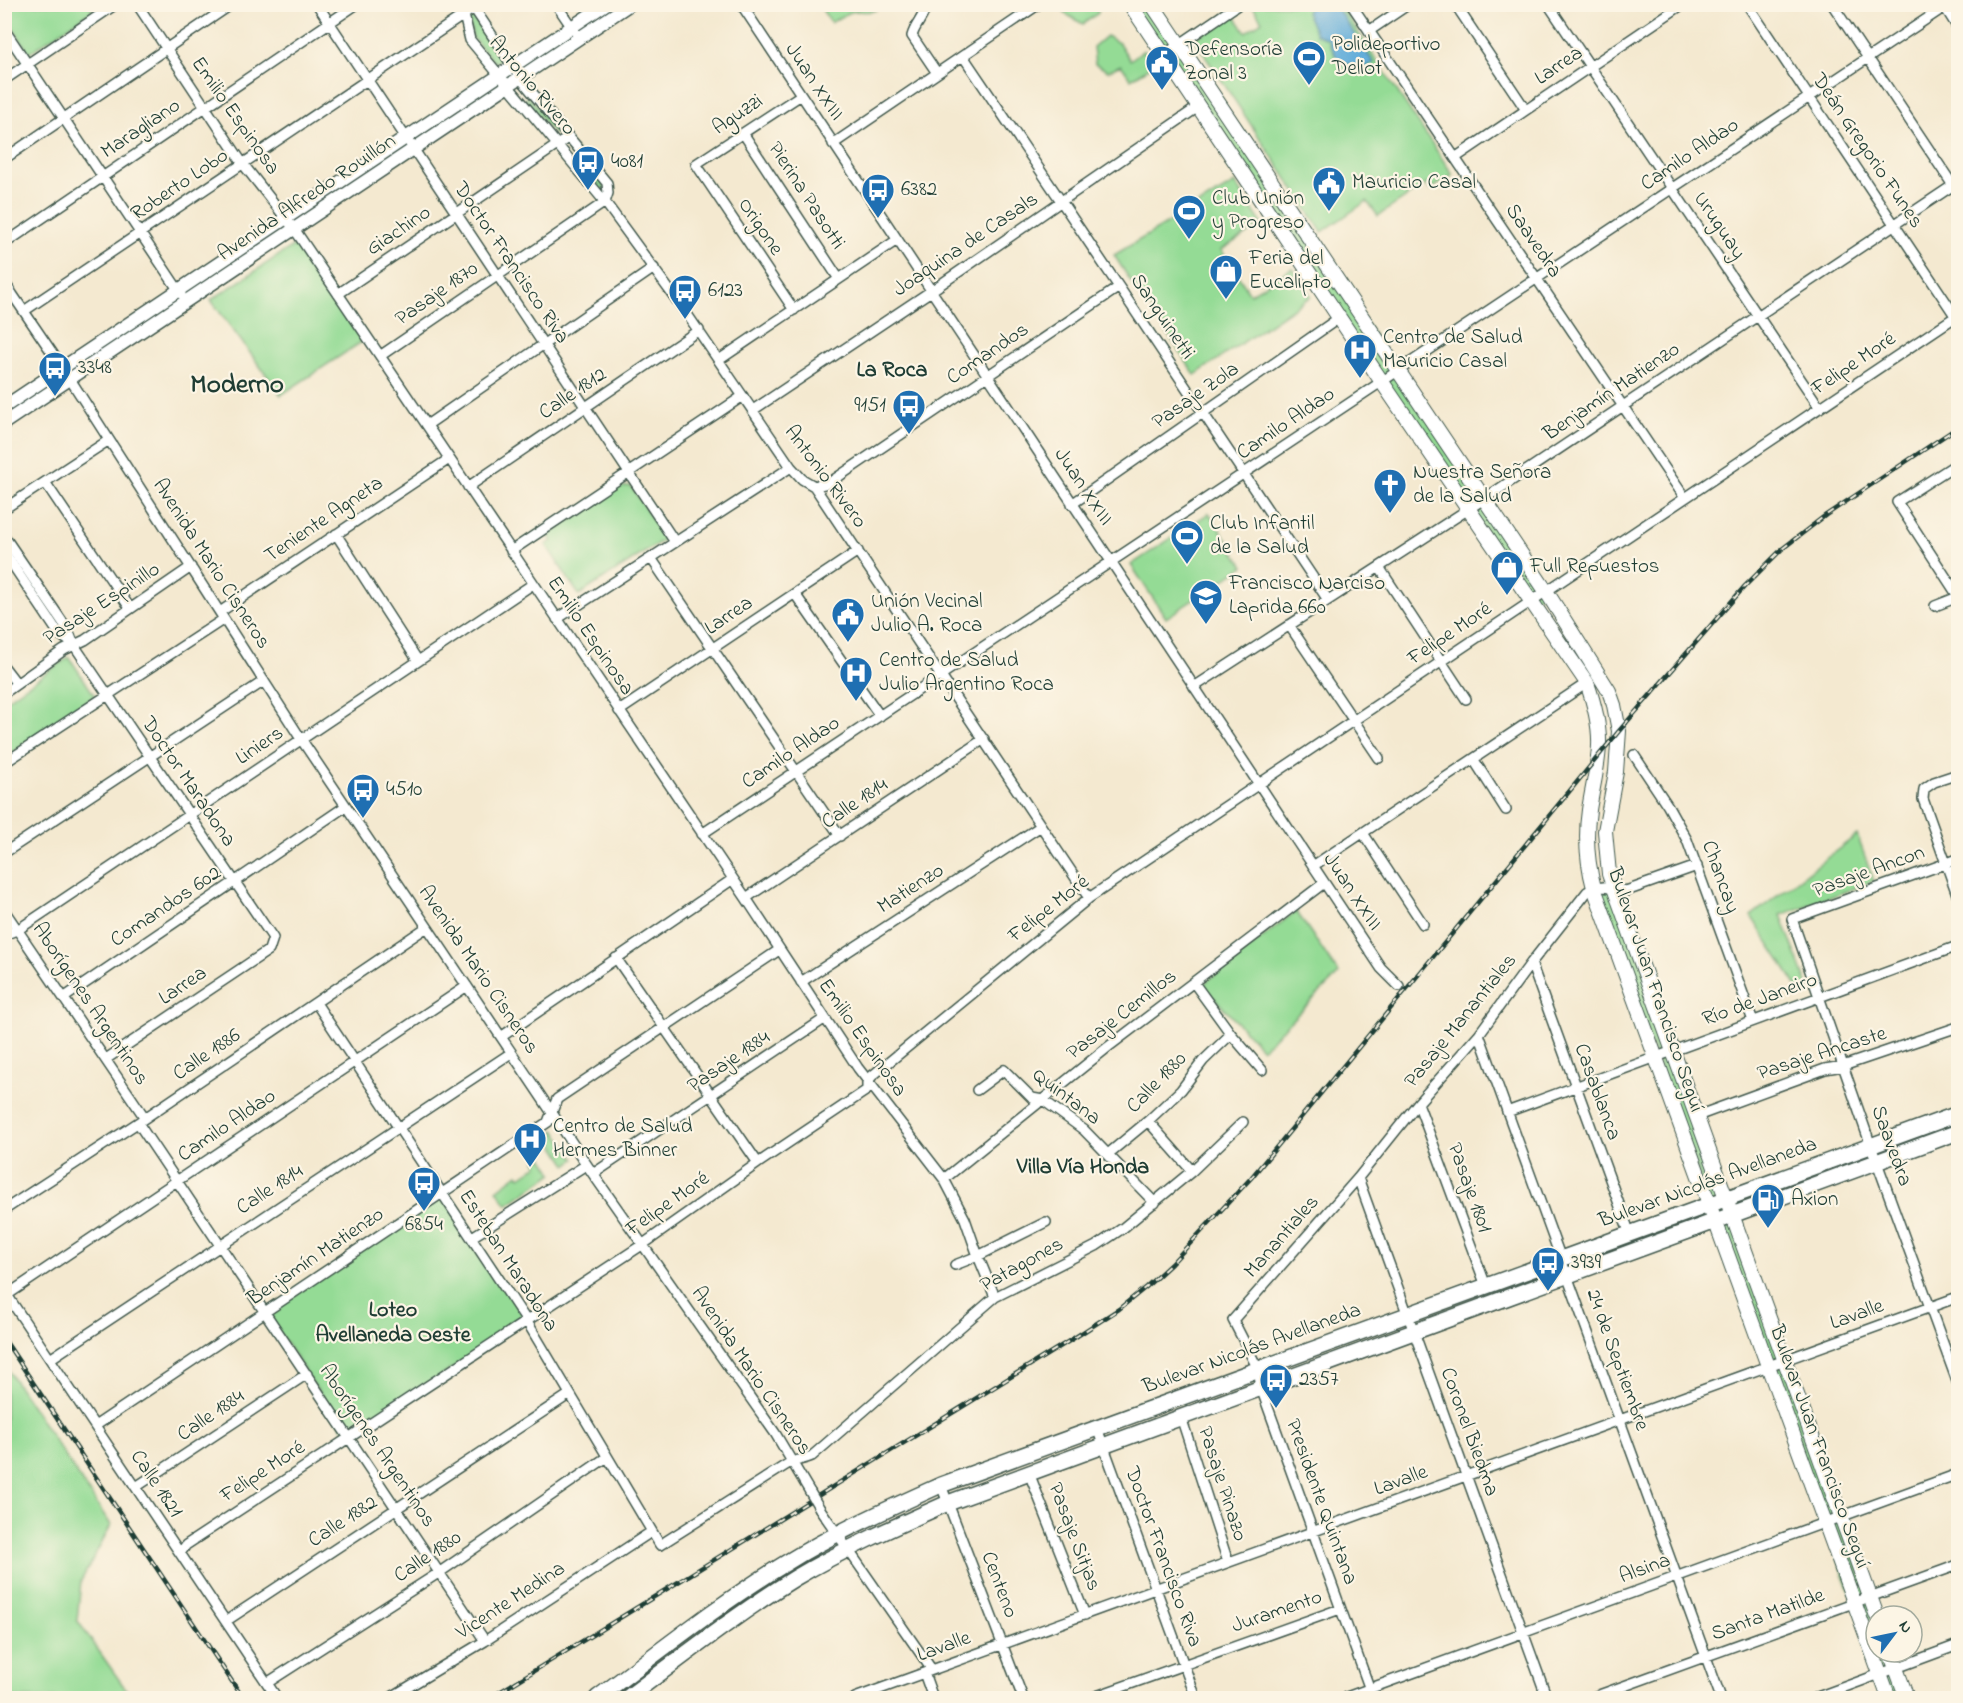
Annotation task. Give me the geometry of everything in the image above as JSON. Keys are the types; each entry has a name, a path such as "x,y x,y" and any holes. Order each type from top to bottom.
{"main road":[{"name":"Bulevar Juan Francisco Seguí","path":"1130,4 1382,382 1587,683 1596,714 1599,738 1586,842 1594,888 1889,1698"},
{"name":"Bulevar Juan Francisco Seguí","path":"1152,4 1546,591 1602,677 1612,698 1618,720 1619,751 1605,831 1606,856 1615,889 1873,1604"},
{"name":"Bulevar Nicolás Avellaneda","path":"597,1698 738,1594 787,1562 838,1533 941,1485 1959,1114"},
{"name":"Bulevar Nicolás Avellaneda","path":"627,1698 771,1593 848,1549 948,1503 1959,1132"},
{"path":"1894,1664 1907,1698"}],"street":[{"path":"4,80 116,4"},
{"name":"Emilio Espinosa","path":"137,4 243,164 295,230 746,898 867,1082 944,1179 965,1219 995,1297"},
{"path":"4,159 232,4"},
{"name":"Doctor Francisco Riva","path":"317,4 675,542"},
{"name":"Maragliano","path":"4,244 357,4"},
{"path":"556,4 579,39"},
{"name":"Avenida Alfredo Rouillón","path":"4,407 606,4"},
{"name":"Avenida Alfredo Rouillón","path":"5,422 630,4"},
{"name":"Juan XXIII","path":"741,4 1324,883 1381,968 1399,986"},
{"path":"926,4 925,12 912,36 937,74"},
{"path":"833,144 1039,4"},
{"path":"1164,56 1239,4"},
{"name":"Saavedra","path":"1351,4 1685,498"},
{"path":"1369,31 1409,4"},
{"path":"1455,4 1526,110"},
{"name":"Uruguay","path":"1548,4 1820,408"},
{"name":"Larrea","path":"1455,158 1683,4"},
{"name":"Deán Gregorio Funes","path":"1747,4 1957,316"},
{"path":"1832,4 1957,187"},
{"path":"1946,5 1959,28"},
{"name":"Camilo Aldao","path":"702,834 1946,5"},
{"name":"Roberto Lobo","path":"24,311 464,15 473,6"},
{"name":"Antonio Rivero","path":"473,6 521,79 607,183 608,193 605,202"},
{"name":"Antonio Rivero","path":"464,15 470,40 605,202 699,330 791,467 802,479 814,486 1089,898"},
{"path":"4,29 186,302"},
{"name":"Sanguinetti","path":"963,56 1245,473 1328,600"},
{"name":"Aguzzi","path":"696,164 801,95"},
{"name":"Joaquina de Casals","path":"753,410 931,291 1198,106"},
{"name":"Pierina Pasotti","path":"743,133 838,279"},
{"name":"Giachino","path":"338,294 569,137"},
{"name":"Origone","path":"696,164 794,310"},
{"name":"Benjamín Matienzo","path":"1194,687 1484,499 1895,225 1957,187"},
{"name":"Pasaje 1870","path":"380,356 605,202"},
{"path":"719,360 897,240"},
{"path":"427,425 654,268"},
{"name":"Avenida Mario Cisneros","path":"4,282 63,368 301,739 586,1165 775,1433 820,1509 928,1672 933,1698"},
{"name":"Comandos","path":"814,486 829,483 1119,286"},
{"name":"Felipe Moré","path":"181,1552 186,1545 642,1245 867,1090 867,1082 872,1076 1089,898 1957,316"},
{"name":"Pasaje Zola","path":"1072,504 1339,318"},
{"name":"Calle 1812","path":"468,487 699,330"},
{"path":"511,551 743,396"},
{"path":"4,509 109,440"},
{"name":"Teniente Agneta","path":"4,763 222,615 336,534 449,459"},
{"path":"1935,606 1959,597 1897,502 1959,463"},
{"path":"557,619 791,467"},
{"path":"45,482 130,608"},
{"path":"336,534 418,661"},
{"name":"Doctor Maradona","path":"4,536 68,630 74,645 273,939"},
{"name":"Larrea","path":"619,711 858,551"},
{"name":"Doctor Maradona","path":"4,552 60,634 74,645"},
{"path":"651,558 840,836"},
{"name":"Pasaje Espinillo","path":"4,693 74,645 86,640 191,567"},
{"path":"1379,567 1466,699"},
{"name":"Liniers","path":"4,935 19,928 533,584"},
{"path":"795,594 880,716"},
{"path":"1289,625 1379,758"},
{"path":"4,667 17,684"},
{"path":"4,853 264,681"},
{"path":"1313,866 1587,683"},
{"name":"Calle 1814","path":"746,898 984,739"},
{"name":"Chancay","path":"1634,755 1681,826 1753,1021"},
{"path":"1474,760 1506,810"},
{"path":"1959,774 1934,782 1924,789 1923,799 1959,897"},
{"name":"Comandos 602","path":"65,997 346,806"},
{"name":"Matienzo","path":"801,982 1041,826"},
{"path":"1364,833 1423,924"},
{"name":"Pasaje Ancon","path":"1792,920 1959,859"},
{"path":"1594,888 1626,891 1697,866"},
{"path":"501,1037 733,879"},
{"name":"Pasaje Cemillos","path":"944,1179 1108,1047 1324,883"},
{"name":"Pasaje Manantiales","path":"1358,1178 1418,1103 1479,1034 1531,963 1587,892 1594,888"},
{"name":"Aborígenes Argentinos","path":"4,910 19,928 106,1059 177,1181 485,1641"},
{"name":"Saavedra","path":"1792,920 1871,1146 1959,1384"},
{"name":"Calle 1886","path":"4,1210 142,1121 427,927"},
{"name":"Larrea","path":"106,1059 269,950 273,939"},
{"name":"Río de Janeiro","path":"1507,1112 1959,946"},
{"path":"552,1113 557,1099 779,950"},
{"path":"616,958 758,1163"},
{"name":"Casablanca","path":"1531,963 1630,1234"},
{"path":"1194,983 1231,1034 1262,1070"},
{"name":"Camilo Aldao","path":"6,1293 467,986"},
{"name":"Esteban Maradona","path":"316,1003 526,1320 660,1545 792,1461"},
{"name":"Pasaje 1884","path":"593,1174 824,1019"},
{"name":"Pasaje Ancaste","path":"1697,1116 1825,1069 1843,1066 1959,1027"},
{"name":"Calle 1880","path":"1108,1154 1181,1090 1203,1061 1231,1034"},
{"name":"24 de Septiembre","path":"1479,1034 1721,1698"},
{"name":"Calle 1814","path":"50,1359 511,1053"},
{"name":"Quintana","path":"977,1090 1004,1070 1032,1098 1043,1100 1083,1130 1155,1203"},
{"name":"Pasaje 1801","path":"1418,1103 1486,1286"},
{"name":"Benjamín Matienzo","path":"95,1426 548,1122 552,1113"},
{"path":"1148,1121 1192,1171"},
{"name":"Patagones","path":"792,1461 802,1461 812,1456 995,1297 1096,1246 1123,1228 1192,1171 1243,1122"},
{"path":"471,1237 586,1165"},
{"name":"Coronel Biedma","path":"1358,1178 1547,1698"},
{"name":"Manantiales","path":"1233,1320 1358,1178"},
{"path":"955,1265 1046,1222"},
{"name":"Calle 1821","path":"6,1293 277,1698"},
{"name":"Lavalle","path":"855,1698 1959,1297"},
{"name":"Presidente Quintana","path":"1233,1320 1258,1369 1261,1388 1371,1694"},
{"name":"Calle 1884","path":"136,1487 307,1374"},
{"name":"Calle 1882","path":"226,1621 570,1394"},
{"name":"Pasaje Pinazo","path":"1181,1417 1228,1562"},
{"name":"Doctor Francisco Riva","path":"1097,1428 1196,1698"},
{"name":"Calle 1880","path":"267,1683 440,1572 607,1458"},
{"name":"Pasaje Sitjas","path":"1029,1473 1084,1615"},
{"name":"Alsina","path":"1344,1698 1371,1694 1523,1633 1959,1474"},
{"name":"Centeno","path":"941,1485 1023,1698"},
{"name":"Vicente Medina","path":"390,1698 485,1641 651,1532"},
{"name":"Santa Matilde","path":"1591,1698 1959,1564"},
{"name":"Juramento","path":"1091,1698 1340,1609"},
{"path":"1815,1698 1959,1646"}],"green space":[{"path":"89,4 93,10 29,53 5,15 5,9 11,5"},
{"path":"819,5 877,5 874,6 876,10 855,11 831,23"},
{"path":"1060,5 1098,5 1098,13 1083,24 1067,15"},
{"path":"1130,5 1152,5 1546,591 1532,600"},
{"name":"Polideportivo Deliot","path":"1252,5 1340,5 1453,175 1430,190 1426,184 1378,216 1367,201 1322,232 1194,39 1233,14 1246,32 1262,21"},
{"path":"471,17 502,57 497,62 494,62 473,38 469,20"},
{"path":"1106,36 1119,43 1130,60 1144,50 1155,64 1131,79 1121,65 1108,71 1095,64 1093,47"},
{"path":"527,97 555,127 557,133 554,134 525,100"},
{"path":"574,148 602,182 605,189 600,190 567,150"},
{"path":"1235,183 1262,224 1221,250 1250,294 1292,268 1311,296 1195,375 1114,255"},
{"path":"296,244 363,341 281,395 211,300"},
{"path":"631,486 665,539 579,595 546,545 552,541 548,535 620,487"},
{"name":"Club Infantil de la Salud","path":"1209,513 1244,566 1166,618 1131,565"},
{"path":"69,657 95,696 5,758 5,701"},
{"path":"1857,835 1874,881 1781,915 1810,991 1802,994 1751,916"},
{"path":"1594,888 1615,889 1872,1604 1864,1604 1864,1629"},
{"path":"1296,911 1339,974 1262,1049 1202,985"},
{"path":"555,1130 575,1159 567,1165 548,1136"},
{"path":"543,1157 553,1173 507,1205 497,1190 518,1174 520,1177 538,1165 536,1161"},
{"path":"443,1194 526,1320 349,1437 265,1312"},
{"path":"5,1366 111,1525 81,1581 77,1620 132,1698 5,1698"},
{"path":"1877,1664 1894,1664 1907,1698 1889,1698"}],"water":[{"path":"1309,5 1335,5 1374,63 1366,67 1341,62 1328,39 1316,34 1306,12"}],"railway":[{"path":"490,1698 1074,1338 1119,1309 1146,1287 1171,1264 1251,1178 1619,731 1745,586 1782,549 1826,515 1958,427"},
{"path":"4,1339 243,1698"}],"place":[{"name":"Polideportivo Deliot","path":"1309,86"},
{"name":"Defensoría Zonal 3","path":"1162,91"},
{"name":"4081","path":"588,191"},
{"name":"Mauricio Casal","path":"1329,212"},
{"name":"6382","path":"878,219"},
{"name":"Club Unión y Progreso","path":"1189,240"},
{"name":"Feria del Eucalipto","path":"1226,300"},
{"name":"6123","path":"685,320"},
{"name":"Centro de Salud Mauricio Casal","path":"1360,379"},
{"name":"3348","path":"55,397"},
{"name":"9151","path":"909,435"},
{"name":"Nuestra Señora de la Salud","path":"1390,514"},
{"name":"Club Infantil de la Salud","path":"1187,565"},
{"name":"Full Repuestos","path":"1507,596"},
{"name":"Francisco Narciso Laprida 660","path":"1206,625"},
{"name":"Unión Vecinal Julio A. Roca","path":"848,643"},
{"name":"Centro de Salud Julio Argentino Roca","path":"856,702"},
{"name":"4510","path":"363,819"},
{"name":"Centro de Salud Hermes Binner","path":"530,1168"},
{"name":"6854","path":"424,1212"},
{"name":"Axion","path":"1768,1229"},
{"name":"3939","path":"1548,1292"},
{"name":"2357","path":"1276,1409"}],"district":[{"name":"La Roca","path":"892,371"},
{"name":"Moderno","path":"237,385"},
{"name":"Villa Vía Honda","path":"1083,1168"},
{"name":"Loteo Avellaneda Oeste","path":"393,1324"}]}
